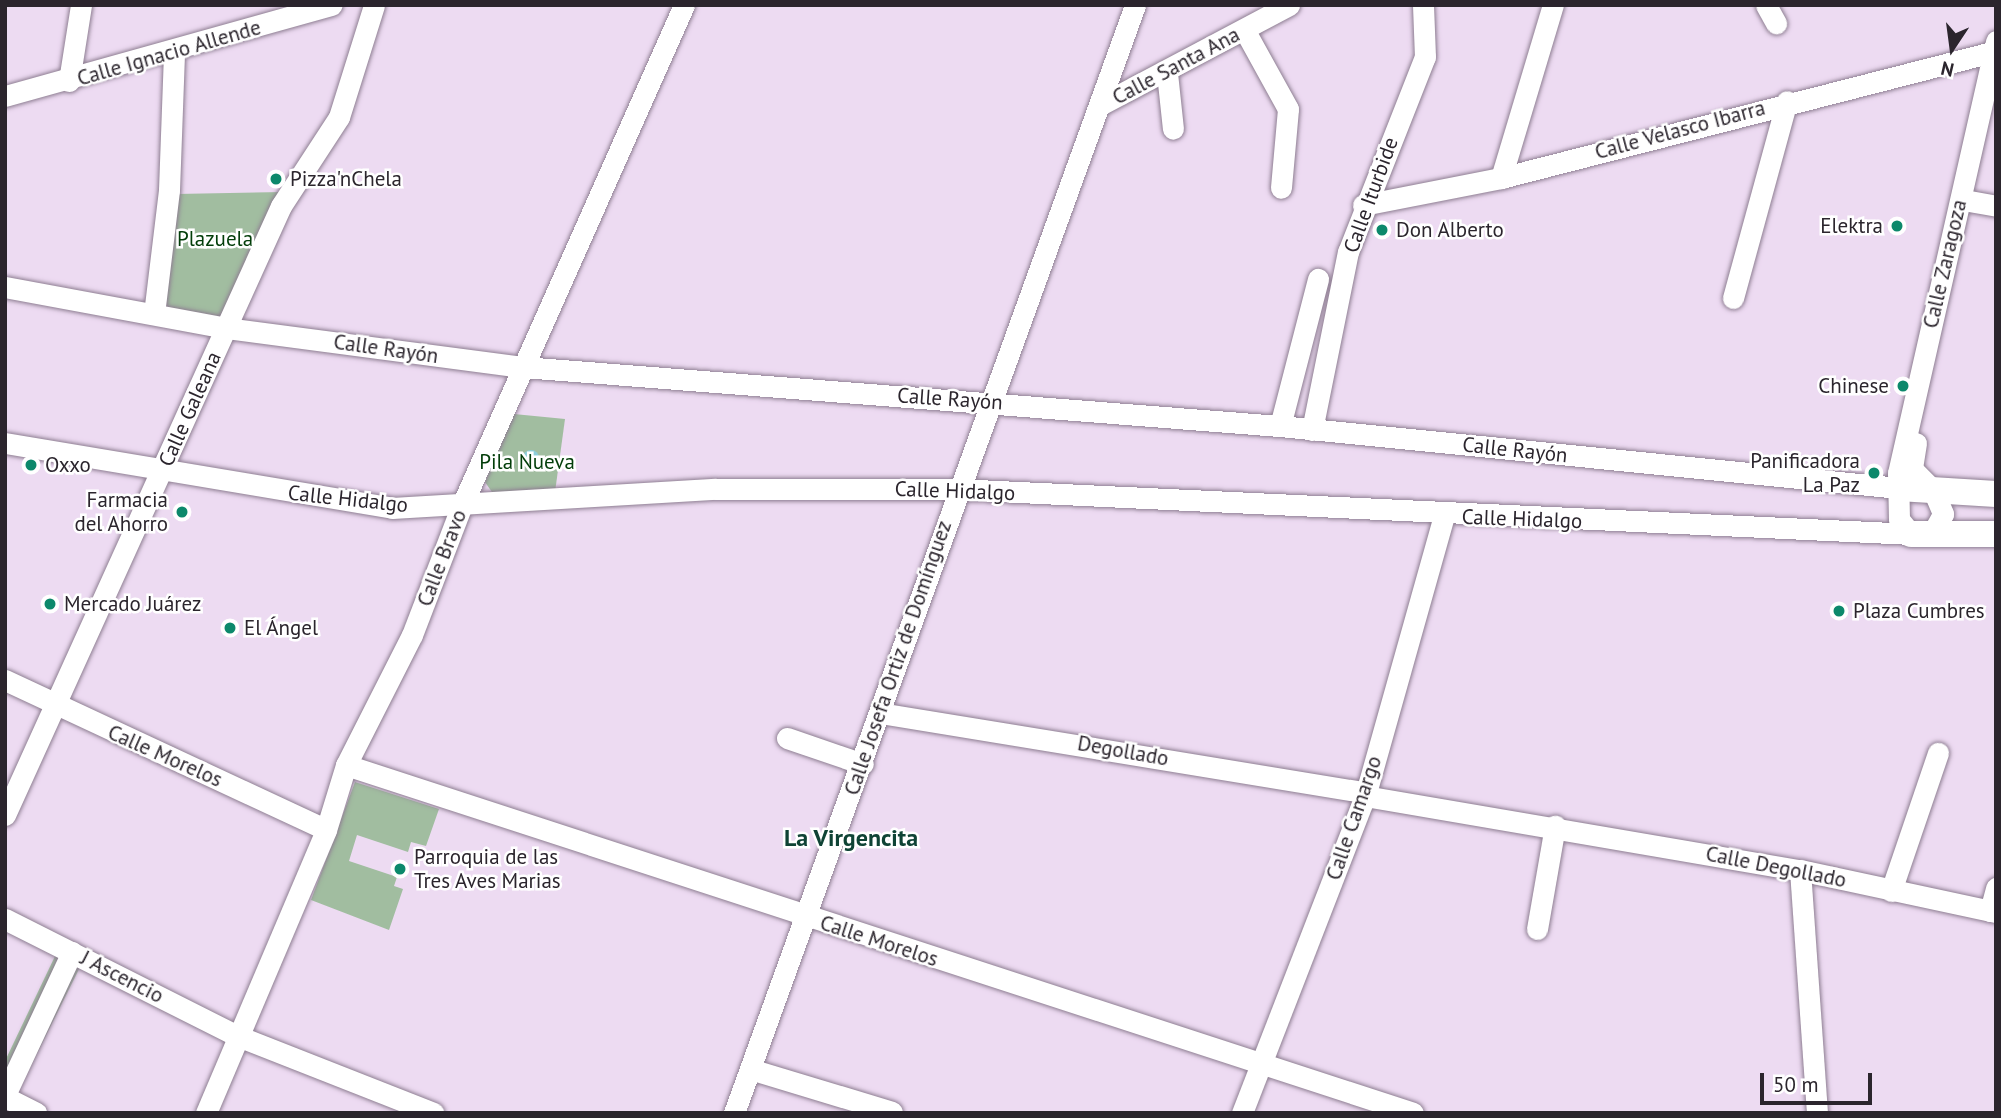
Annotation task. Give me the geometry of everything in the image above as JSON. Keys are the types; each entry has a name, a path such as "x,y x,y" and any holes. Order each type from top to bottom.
{"main road":[{"path":"1899,488 1990,494 1989,534 1921,534"}],"street":[{"path":"69,81 81,5"},
{"name":"Calle Ignacio Allende","path":"5,96 174,53 332,5"},
{"name":"Calle Galeana","path":"5,814 57,707 281,206 339,117 374,5"},
{"name":"Calle Bravo","path":"206,1113 326,830 346,765 412,635 463,505 684,5"},
{"name":"Calle Josefa Ortiz de Domínguez","path":"734,1113 810,918 955,489 1135,5"},
{"name":"Calle Iturbide","path":"1312,430 1363,205 1425,57 1423,5"},
{"path":"1502,178 1553,5"},
{"name":"Calle Santa Ana","path":"1100,105 1167,73 1287,6"},
{"path":"1245,30 1288,109 1281,188"},
{"name":"Calle Velasco Ibarra","path":"1363,205 1502,178 1994,48"},
{"name":"Calle Zaragoza","path":"1921,534 1899,519 1899,488 1994,48"},
{"path":"154,314 169,190 174,53"},
{"path":"1167,73 1173,129"},
{"name":"Calle Zaragoza","path":"1933,491 1912,469 1969,201 1996,89"},
{"path":"1733,298 1787,101"},
{"path":"1969,201 1996,206"},
{"path":"1280,426 1318,279"},
{"name":"Calle Rayón","path":"5,287 226,328 523,368 987,401 1280,426 1899,488"},
{"name":"Calle Hidalgo","path":"5,443 162,475 392,508 715,489 955,489 1444,516 1921,534"},
{"path":"1921,534 1943,514 1933,491"},
{"name":"Calle Camargo","path":"1242,1113 1262,1068 1366,794 1444,516"},
{"name":"Calle Morelos","path":"5,680 57,707 326,830"},
{"name":"Degollado","path":"880,713 1555,826"},
{"path":"786,738 863,764"},
{"path":"1891,891 1938,753"},
{"name":"Calle Morelos","path":"346,765 1262,1068 1413,1113"},
{"path":"1537,929 1555,826"},
{"name":"Calle Degollado","path":"1555,826 1800,870 1993,912"},
{"path":"1800,870 1817,1113"},
{"path":"1993,912 1996,888"},
{"name":"J Ascencio","path":"5,919 238,1036 433,1113"},
{"path":"36,1113 5,1096 72,952"},
{"path":"750,1069 892,1112"}],"green space":[{"name":"Plazuela","path":"284,192 224,324 164,310 176,194"},
{"name":"Pila Nueva","path":"514,414 565,419 555,492 494,495 485,482"},
{"path":"355,782 439,809 426,846 411,842 408,852 357,835 349,861 397,877 394,886 403,889 389,930 311,900"},
{"path":"57,952 81,965 15,1098 5,1093 5,1061"}],"water":[{"path":"528,450 534,450 539,458 537,464 528,466 523,461 523,455"}],"place":[{"name":"Pizza'nChela","path":"276,179"},
{"name":"Elektra","path":"1897,226"},
{"name":"Don Alberto","path":"1382,230"},
{"name":"Chinese","path":"1903,386"},
{"name":"Oxxo","path":"31,465"},
{"name":"Panificadora La Paz","path":"1874,473"},
{"name":"Farmacia del Ahorro","path":"182,512"},
{"name":"Mercado Juárez","path":"50,604"},
{"name":"Plaza Cumbres","path":"1839,611"},
{"name":"El Ángel","path":"230,628"},
{"name":"Parroquia de las Tres Aves Marias","path":"400,869"}],"district":[{"name":"La Virgencita","path":"851,838"}]}
